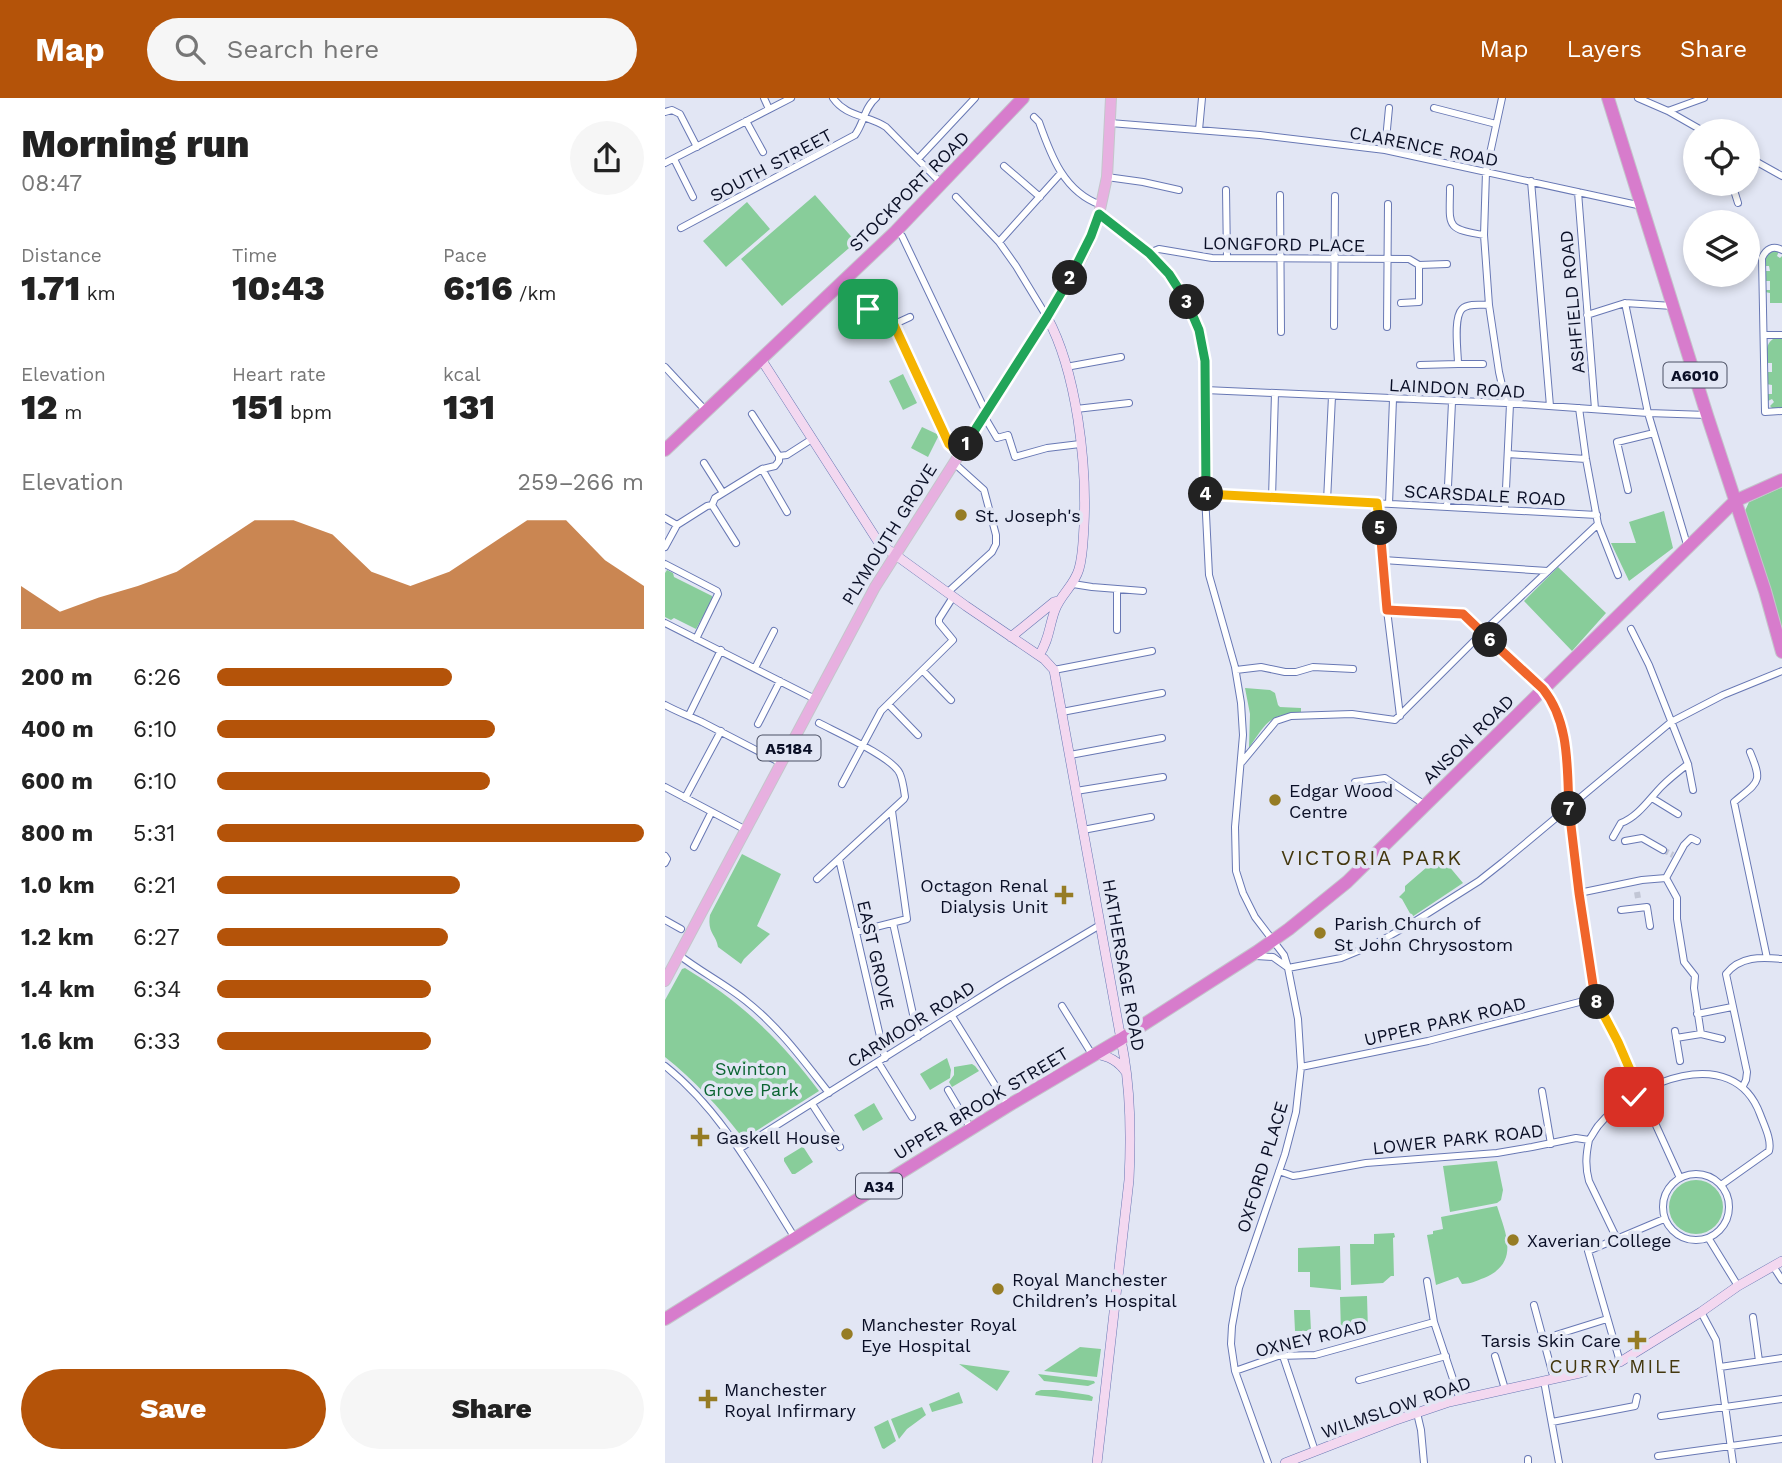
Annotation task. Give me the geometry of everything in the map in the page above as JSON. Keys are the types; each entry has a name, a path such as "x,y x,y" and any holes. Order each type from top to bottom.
{"highway":[{"name":"STOCKPORT ROAD","path":"665,450 897,231 1023,98"},
{"name":"A6010","path":"1608,98 1782,652"},
{"name":"A34","path":"1735,501 1782,480"},
{"name":"ANSON ROAD","path":"1208,982 1274,940 1347,882 1735,501"},
{"name":"UPPER BROOK STREET","path":"665,1319 1121,1039 1208,982"}],"main road":[{"name":"PLYMOUTH GROVE","path":"665,981 869,597 1047,317 1082,257 1100,209 1107,177 1111,98"}],"street":[{"path":"764,98 769,109"},
{"path":"665,163 791,98"},
{"path":"833,98 848,112 886,127 942,184"},
{"name":"SOUTH STREET","path":"681,228 849,139 859,131 871,102 876,98"},
{"path":"918,159 975,98"},
{"path":"1199,130 1202,98"},
{"path":"1502,98 1486,172 1484,235 1489,304 1499,372 1508,403 1509,454 1505,510"},
{"path":"1638,98 1683,120"},
{"path":"1668,111 1704,98"},
{"path":"1384,150 1389,108"},
{"path":"1434,108 1496,124"},
{"path":"665,112 672,110 680,114 697,147"},
{"path":"999,242 1061,173 1039,122 1034,117"},
{"path":"746,121 763,152"},
{"name":"CLARENCE ROAD","path":"1110,123 1384,150 1641,206"},
{"path":"674,159 693,197"},
{"path":"1760,164 1782,176"},
{"path":"1004,166 1040,197"},
{"name":"OXFORD PLACE","path":"1061,173 1076,192 1100,209 1169,274 1192,313 1199,330 1205,361 1205,494 1209,575 1236,670 1242,714 1242,762 1235,827 1236,871 1243,893 1255,916 1274,940 1288,968 1298,1019 1301,1067 1292,1131 1235,1303 1231,1344 1235,1371 1268,1463"},
{"path":"1107,177 1179,190"},
{"path":"1531,181 1550,407"},
{"path":"1450,188 1447,201 1452,225 1458,231 1484,235"},
{"path":"1226,190 1227,258"},
{"name":"ASHFIELD ROAD","path":"1578,192 1595,409"},
{"path":"1280,195 1280,332"},
{"path":"1333,326 1335,196"},
{"path":"1736,196 1738,203"},
{"path":"956,197 999,242 1053,327 1076,409 1084,494 1081,561 1073,584 1059,601 1045,647 1039,655"},
{"path":"1387,327 1388,204"},
{"path":"897,231 902,236 997,438 1008,435 1015,457 1047,448 1080,444"},
{"path":"1782,250 1778,247 1771,248 1762,258 1765,412 1782,411"},
{"name":"LONGFORD PLACE","path":"1149,253 1159,249 1205,258 1409,259 1419,265 1447,264"},
{"path":"1401,303 1422,302 1419,265"},
{"path":"1625,303 1648,413 1688,548"},
{"path":"1587,315 1625,303 1673,306"},
{"path":"1458,364 1457,317 1463,308 1489,304"},
{"path":"868,309 876,328 884,329 910,317"},
{"path":"842,784 881,711 953,640 939,619 951,595 992,552 996,544 984,490 957,458 949,444 894,325"},
{"path":"1764,335 1782,335"},
{"path":"1066,367 1121,357"},
{"path":"761,359 879,543 895,556 1039,655 1055,670 1152,651"},
{"path":"1420,365 1483,364"},
{"path":"1693,370 1707,366"},
{"path":"665,367 706,411"},
{"name":"LAINDON ROAD","path":"1205,390 1707,415"},
{"path":"1272,498 1275,393"},
{"path":"1327,500 1332,396"},
{"path":"1389,504 1393,399"},
{"path":"1447,507 1452,402"},
{"path":"1076,409 1129,403"},
{"path":"1579,408 1598,524 1618,575"},
{"path":"752,414 779,456"},
{"path":"1628,491 1616,442 1654,433"},
{"path":"779,456 787,455 812,439"},
{"path":"1509,454 1586,459"},
{"path":"736,544 712,505 713,500 762,469 775,466 779,456"},
{"path":"703,463 723,493"},
{"path":"762,469 787,512"},
{"name":"SCARSDALE ROAD","path":"1205,494 1597,515"},
{"path":"1377,503 1400,716"},
{"path":"665,547 677,525 712,505"},
{"path":"665,518 677,525"},
{"path":"1242,762 1276,721 1291,716 1352,714 1395,720 1482,633 1598,524"},
{"path":"1383,560 1548,571"},
{"path":"665,565 717,591 718,594 696,639"},
{"path":"1073,584 1143,591"},
{"path":"1117,589 1117,630"},
{"path":"1011,637 1054,602 1059,601"},
{"path":"1387,610 1463,614 1550,698 1560,718 1565,750 1579,893 1595,998 1680,1178"},
{"path":"665,623 815,699"},
{"path":"1631,629 1649,664 1688,764 1693,790"},
{"path":"755,668 774,631"},
{"path":"689,715 721,650"},
{"path":"1236,670 1253,667 1285,672 1313,667 1353,669"},
{"name":"HATHERSAGE ROAD","path":"1055,670 1127,1073 1131,1126 1129,1181 1097,1463"},
{"path":"923,671 951,700"},
{"path":"1249,956 1273,957 1288,968 1341,958 1406,927 1479,881 1671,722 1723,695 1782,671"},
{"path":"758,724 781,681"},
{"path":"1062,712 1162,693"},
{"path":"888,704 918,736"},
{"path":"665,705 781,763"},
{"path":"817,879 904,799 901,775 885,758 819,723"},
{"path":"685,798 720,732"},
{"path":"1070,755 1162,738"},
{"path":"1750,752 1758,773 1756,783 1734,802 1767,958"},
{"path":"1613,837 1621,823 1627,821 1688,764"},
{"path":"1076,791 1163,777"},
{"path":"1355,782 1385,778 1425,805"},
{"path":"665,788 746,830"},
{"path":"1652,798 1678,814"},
{"path":"856,932 907,919 892,811"},
{"path":"694,847 711,813"},
{"path":"1083,830 1151,817"},
{"path":"1625,841 1642,838 1663,850"},
{"path":"1666,877 1675,856 1684,845 1691,838 1697,841"},
{"path":"665,856 665,863"},
{"name":"EAST GROVE","path":"839,859 885,1058"},
{"path":"1579,893 1666,877"},
{"path":"1666,877 1677,898 1677,919 1684,962 1695,976 1694,988 1701,1034"},
{"path":"1635,882 1640,908"},
{"path":"1621,910 1647,907 1650,926"},
{"path":"665,920 681,929"},
{"path":"893,923 918,1037"},
{"name":"CARMOOR ROAD","path":"739,1149 1003,982 1100,925"},
{"path":"679,956 754,1007 794,1047 829,1093"},
{"path":"1743,1086 1747,1072 1726,974 1733,965 1757,958 1782,959"},
{"name":"UPPER PARK ROAD","path":"1301,1067 1429,1040 1595,998"},
{"path":"1062,1006 1094,1055 1110,1057 1127,1073"},
{"path":"1697,1014 1732,1007"},
{"path":"952,1016 1008,1106"},
{"path":"1680,1062 1675,1034 1701,1034 1722,1039"},
{"path":"878,1062 912,1117"},
{"path":"665,1066 706,1106 739,1149 795,1238"},
{"path":"1617,1239 1589,1181 1586,1154 1589,1140 1598,1126 1640,1093 1669,1079 1699,1074 1728,1078 1743,1086 1753,1097 1769,1151 1721,1185"},
{"path":"948,1090 971,1129"},
{"path":"1542,1091 1551,1144"},
{"path":"812,1104 840,1147"},
{"name":"LOWER PARK ROAD","path":"1279,1171 1293,1176 1370,1162 1497,1153 1576,1138 1589,1140"},
{"path":"1702,1174 1716,1180 1727,1194 1728,1215 1721,1228 1709,1238 1686,1239 1677,1235 1664,1219 1664,1196 1673,1182 1680,1178 1702,1174"},
{"path":"1620,1362 1587,1254 1589,1250 1664,1219"},
{"path":"1709,1238 1738,1286"},
{"path":"1778,1264 1782,1280"},
{"name":"WILMSLOW ROAD","path":"1285,1463 1417,1413 1460,1400 1620,1362 1738,1286 1778,1264"},
{"path":"1427,1281 1434,1322 1460,1400"},
{"path":"1534,1305 1554,1379"},
{"path":"1701,1312 1716,1340 1733,1463"},
{"path":"1753,1317 1759,1361"},
{"path":"1543,1339 1607,1318"},
{"name":"OXNEY ROAD","path":"1235,1371 1278,1356 1315,1355 1434,1322"},
{"path":"1283,1356 1315,1451"},
{"path":"1359,1381 1446,1356"},
{"path":"1495,1356 1505,1389"},
{"path":"1720,1367 1782,1358"},
{"path":"1544,1381 1559,1463"},
{"path":"1552,1422 1635,1406 1637,1397"},
{"path":"1661,1416 1782,1399"},
{"path":"1417,1413 1424,1463"},
{"path":"1658,1456 1782,1439"}],"green space":[{"path":"815,195 856,242 782,306 741,259"},
{"path":"747,202 770,229 726,267 703,241"},
{"path":"1772,250 1779,251 1777,256 1780,258 1782,256 1782,303 1770,303 1770,293 1765,292 1770,290 1770,281 1764,281 1764,271 1770,271 1769,266 1764,266 1766,254"},
{"path":"1773,339 1782,339 1782,408 1772,408 1770,406 1774,402 1772,399 1768,401 1767,394 1772,394 1772,385 1766,384 1766,372 1772,372 1772,363 1767,363 1767,352"},
{"path":"903,374 917,403 903,410 889,381"},
{"path":"922,427 939,435 928,457 911,448"},
{"path":"1782,487 1782,629 1745,511 1749,502"},
{"path":"1664,511 1673,548 1629,581 1611,543 1636,543 1629,522"},
{"path":"1558,567 1606,613 1572,651 1524,601"},
{"path":"667,570 673,573 674,577 712,596 696,629 674,618 671,620 665,617"},
{"path":"1245,688 1270,690 1275,693 1280,707 1301,708 1301,713 1282,715 1269,722 1249,748 1250,714"},
{"path":"742,854 781,874 757,926 770,934 741,964 718,947 709,921"},
{"path":"1443,859 1463,883 1412,917 1399,897 1405,891 1405,886 1427,867 1433,868"},
{"name":"Swinton Grove Park","path":"685,968 742,1008 774,1038 819,1091 745,1138 742,1137 706,1094 665,1057 665,1000"},
{"path":"947,1058 951,1070 950,1078 930,1090 920,1074"},
{"path":"972,1064 979,1071 952,1087 949,1082 954,1075 954,1067"},
{"path":"874,1103 883,1119 863,1131 854,1115"},
{"path":"802,1147 813,1162 792,1174 784,1158"},
{"path":"1497,1161 1503,1190 1501,1200 1450,1212 1443,1166"},
{"path":"1701,1180 1711,1184 1719,1192 1723,1207 1719,1222 1711,1230 1691,1234 1681,1230 1673,1222 1669,1202 1673,1192 1681,1184"},
{"path":"1497,1206 1507,1247 1502,1264 1495,1272 1473,1282 1462,1284 1458,1277 1436,1285 1427,1235 1443,1229 1441,1217"},
{"path":"1394,1233 1394,1276 1383,1283 1351,1285 1350,1244 1374,1244 1374,1234"},
{"path":"1340,1246 1341,1290 1310,1287 1310,1272 1298,1272 1298,1248"},
{"path":"1367,1296 1368,1331 1341,1332 1340,1297"},
{"path":"1294,1310 1310,1310 1311,1331 1295,1331"},
{"path":"1080,1347 1101,1349 1097,1377 1044,1371"},
{"path":"959,1364 1010,1371 997,1391"},
{"path":"1038,1374 1095,1383 1088,1386 1044,1381"},
{"path":"1041,1390 1093,1397 1092,1401 1035,1395"},
{"path":"959,1392 963,1403 932,1412 929,1404"},
{"path":"922,1407 926,1415 907,1429 899,1439 891,1419"},
{"path":"888,1420 896,1441 884,1449 874,1427"}],"tunnel":[{"path":"1663,850 1673,855"},
{"path":"1637,892 1638,898"}],"place":[{"name":"St. Joseph's","path":"961,515"},
{"name":"Edgar Wood Centre","path":"1275,800"},
{"name":"Octagon Renal Dialysis Unit","path":"1064,895"},
{"name":"Parish Church of St John Chrysostom","path":"1320,933"},
{"name":"Gaskell House","path":"700,1137"},
{"name":"Xaverian College","path":"1513,1240"},
{"name":"Royal Manchester Children’s Hospital","path":"998,1289"},
{"name":"Manchester Royal Eye Hospital","path":"847,1334"},
{"name":"Tarsis Skin Care","path":"1637,1340"},
{"name":"Manchester Royal Infirmary","path":"708,1399"}],"district":[{"name":"VICTORIA PARK","path":"1372,857"},
{"name":"CURRY MILE","path":"1616,1366"}],"route":[{"path":"868,309 876,328 884,329 894,325 949,444 960,453 1082,257 1099,214 1149,253 1180,290 1199,330 1205,361 1205,494 1377,503 1387,610 1463,614 1550,698 1560,718 1564,740 1579,893 1595,998 1640,1093 1634,1097"}]}
